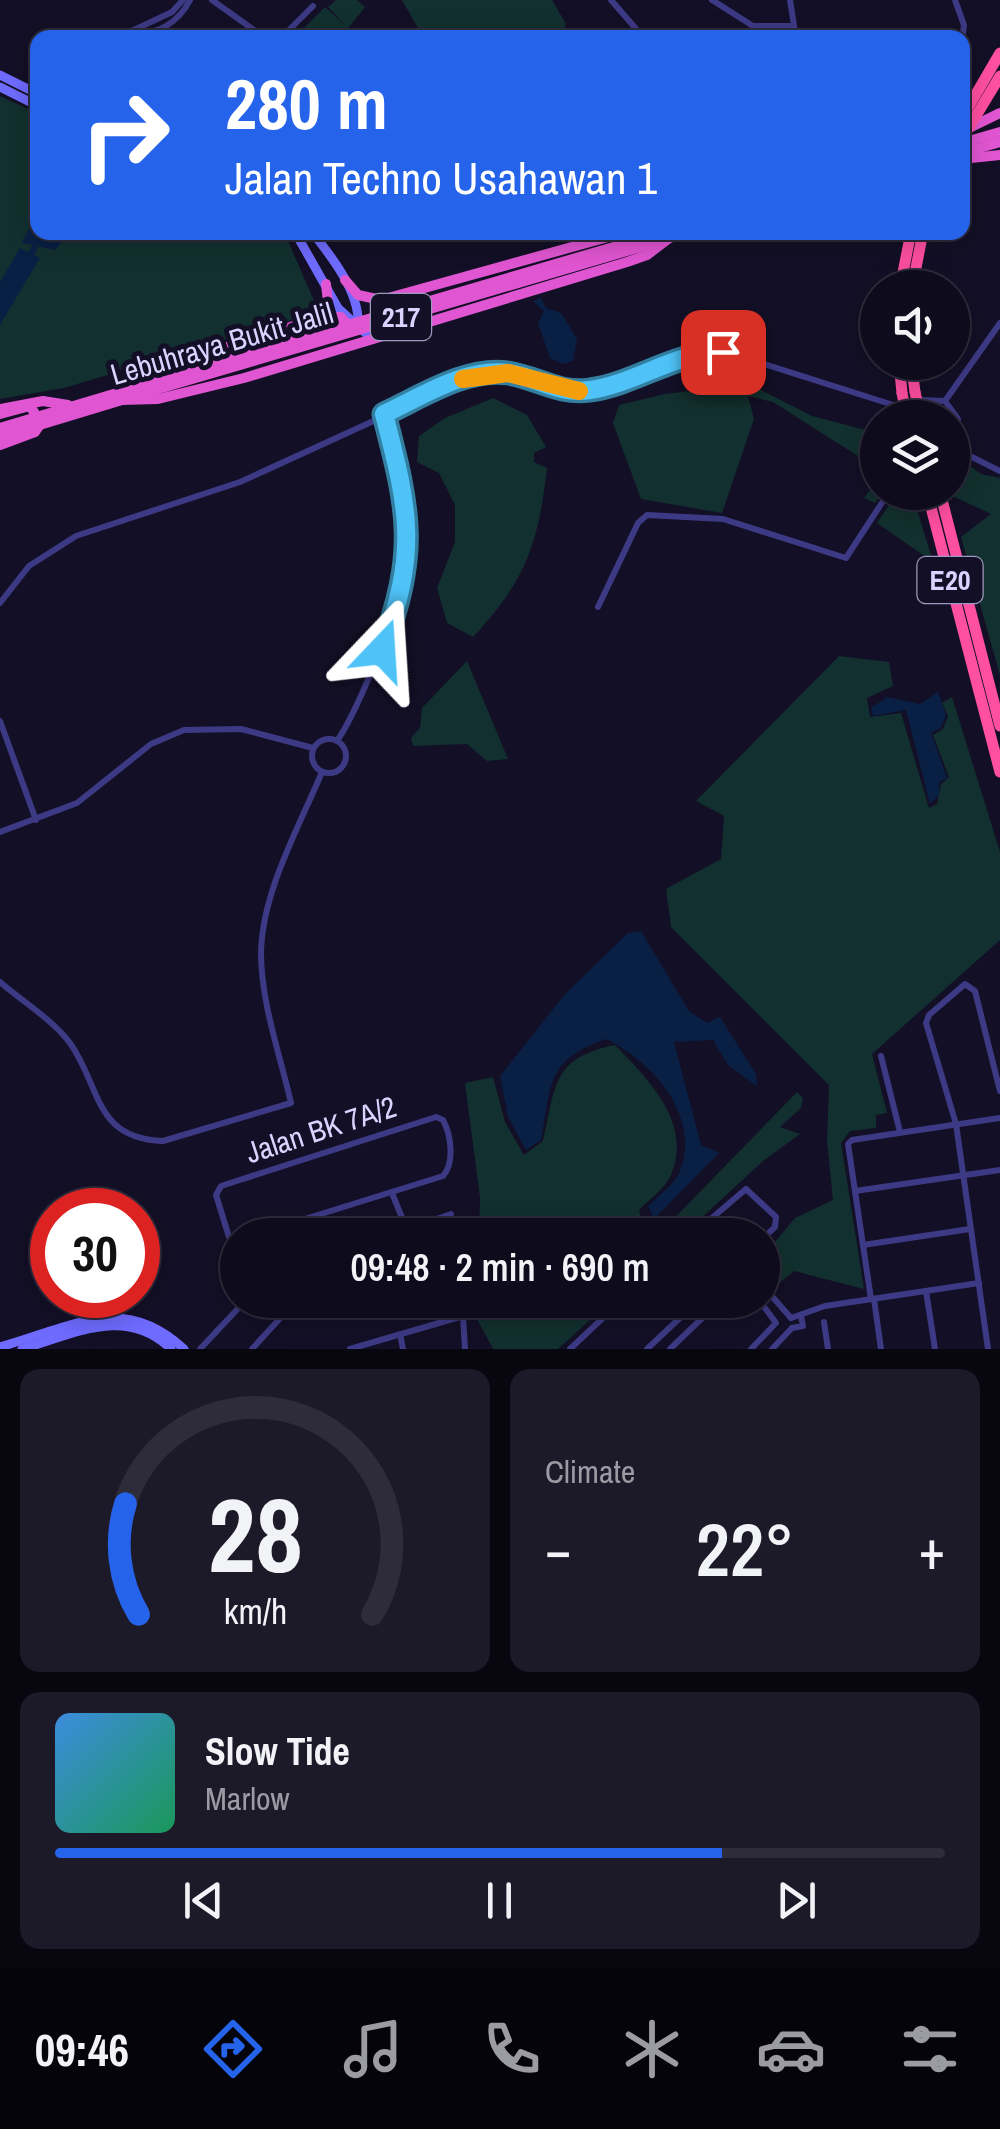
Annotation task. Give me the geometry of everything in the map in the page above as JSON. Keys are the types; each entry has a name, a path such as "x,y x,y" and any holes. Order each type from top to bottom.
{"highway":[{"path":"970,105 1000,54"},
{"path":"970,127 1000,76"},
{"path":"970,127 1000,113"},
{"path":"970,139 1000,132"},
{"path":"970,153 1000,142"},
{"path":"970,156 1000,155"},
{"path":"390,334 369,318 370,308 381,300 632,240"},
{"name":"Lebuhraya Bukit Jalil","path":"0,428 632,240"},
{"name":"Lebuhraya Bukit Jalil","path":"0,436 632,240"},
{"path":"120,400 175,394 390,334 628,262 647,255 662,240"},
{"path":"904,270 909,240"},
{"path":"916,270 921,240"},
{"path":"345,280 358,295 381,300"},
{"path":"322,316 328,298 326,284"},
{"path":"146,384 176,363 322,316 341,317 350,324 345,347"},
{"path":"0,411 43,401 74,406"},
{"path":"0,411 30,406 40,423 35,432 0,445"},
{"name":"E20","path":"932,510 1000,726"},
{"name":"E20","path":"944,510 1000,772"}],"main road":[{"path":"0,75 30,90"},
{"path":"0,88 30,102"},
{"path":"300,240 338,308 372,339"},
{"path":"318,240 354,300 358,326 345,347"},
{"path":"338,308 350,308 354,300"},
{"path":"0,1347 118,1316 148,1321 183,1348"},
{"path":"22,1349 118,1324 145,1328 171,1349"}],"street":[{"path":"131,30 172,12 186,0"},
{"path":"212,0 254,30"},
{"path":"610,0 637,30"},
{"path":"712,0 754,26 792,26"},
{"path":"790,0 793,30"},
{"path":"956,0 963,30"},
{"path":"290,30 313,6"},
{"path":"946,400 1000,323"},
{"path":"0,603 29,566 76,536 240,482 474,375 508,373 557,389 594,390 697,354 723,352 863,400"},
{"path":"337,741 382,650 404,586 408,540 402,484 384,414"},
{"path":"970,454 1000,471"},
{"path":"598,606 638,523 647,515 723,519 846,558 877,510"},
{"path":"0,721 36,820"},
{"path":"0,832 77,804 151,744 184,730 241,729 313,748 326,739 337,741 344,749 345,761 338,770 322,772"},
{"path":"313,748 312,759 322,772"},
{"path":"0,982 68,1039 108,1121 143,1141 163,1141 291,1103 261,952 264,924 281,873 322,772"},
{"path":"988,1349 956,1124 926,1022 929,1014 965,984 976,991 1000,1091"},
{"path":"880,1056 900,1132"},
{"name":"Jalan BK 7A/2","path":"222,1218 216,1195 220,1186 436,1117 448,1130 448,1170 392,1193"},
{"path":"881,1349 848,1144 852,1140 1000,1118"},
{"path":"855,1192 1000,1170"},
{"path":"712,1218 746,1189 776,1218"},
{"path":"317,1218 392,1193 403,1218"},
{"path":"440,1218 451,1214"},
{"path":"863,1244 971,1229"},
{"path":"772,1349 792,1328 796,1317 825,1306 979,1283"},
{"path":"926,1291 935,1349"},
{"path":"780,1302 802,1328 792,1328"},
{"path":"183,1348 201,1346 228,1318"},
{"path":"252,1349 280,1318"},
{"path":"350,1349 456,1318"},
{"path":"463,1318 465,1349"},
{"path":"570,1349 603,1318"},
{"path":"648,1349 680,1318"},
{"path":"670,1349 703,1318"},
{"path":"750,1349 776,1323 772,1318"},
{"path":"824,1322 828,1349"},
{"path":"400,1334 403,1349"}],"green space":[{"path":"336,0 357,0 365,7 347,30 302,30 325,7 345,25 328,7"},
{"path":"402,0 552,0 566,24 565,30 419,30"},
{"path":"0,96 30,110 30,240 287,240 319,312 64,388 0,399"},
{"path":"749,384 812,416 860,429 860,457 773,402 748,396 754,419 722,513 641,499 613,423 619,405 665,394"},
{"path":"493,398 527,415 546,447 534,453 534,462 547,468 539,519 526,560 506,597 473,637 447,623 437,588 455,542 455,505 439,473 417,462 419,436 445,418"},
{"path":"970,466 981,474 1000,478 1000,675 961,537 991,514 970,504"},
{"path":"886,510 917,510 933,562 877,523"},
{"path":"839,656 889,662 893,686 867,698 870,717 901,713 929,808 937,804 941,784 949,777 933,735 943,729 948,716 942,703 952,697 1000,852 1000,940 872,1054 887,1113 876,1115 876,1128 850,1131 841,1143 864,1289 794,1271 780,1283 780,1236 795,1218 833,1200 827,1140 829,1085 671,927 666,889 721,859 724,816 696,801"},
{"path":"467,661 508,759 487,761 467,744 413,746 411,738 420,728 422,708"},
{"path":"615,1045 664,1103 676,1138 671,1175 639,1210 641,1218 479,1218 465,1083 493,1077 505,1122 524,1155 543,1141 560,1077 568,1066 594,1051"},
{"path":"797,1092 803,1098 801,1108 780,1127 800,1134 763,1161 701,1218 675,1218"},
{"path":"477,1318 592,1318 558,1349 493,1349"}],"water":[{"path":"30,226 30,240 63,240 55,250 22,243"},
{"path":"20,248 40,258 0,325 0,282"},
{"path":"541,298 546,308 561,313 577,339 573,361 562,364 550,358 538,323 544,311 533,301"},
{"path":"938,692 946,715 941,728 931,733 947,778 939,782 939,795 930,804 906,710 873,716 871,708 887,697 920,704"},
{"path":"641,931 689,1011 707,1023 720,1017 756,1074 757,1086 728,1065 713,1040 674,1042 701,1145 719,1153 655,1218 648,1206 680,1171 685,1150 678,1111 656,1076 606,1039 586,1047 562,1065 555,1076 541,1140 526,1150 508,1117 500,1076 566,993 628,933"}],"waterway":[{"path":"31,255 36,244"}],"slow traffic":[{"path":"463,379 508,373 557,389 579,391"}],"route":[{"path":"382,650 404,586 408,540 402,484 384,414 474,375 508,373 576,392 594,390 697,354 723,352"}]}
